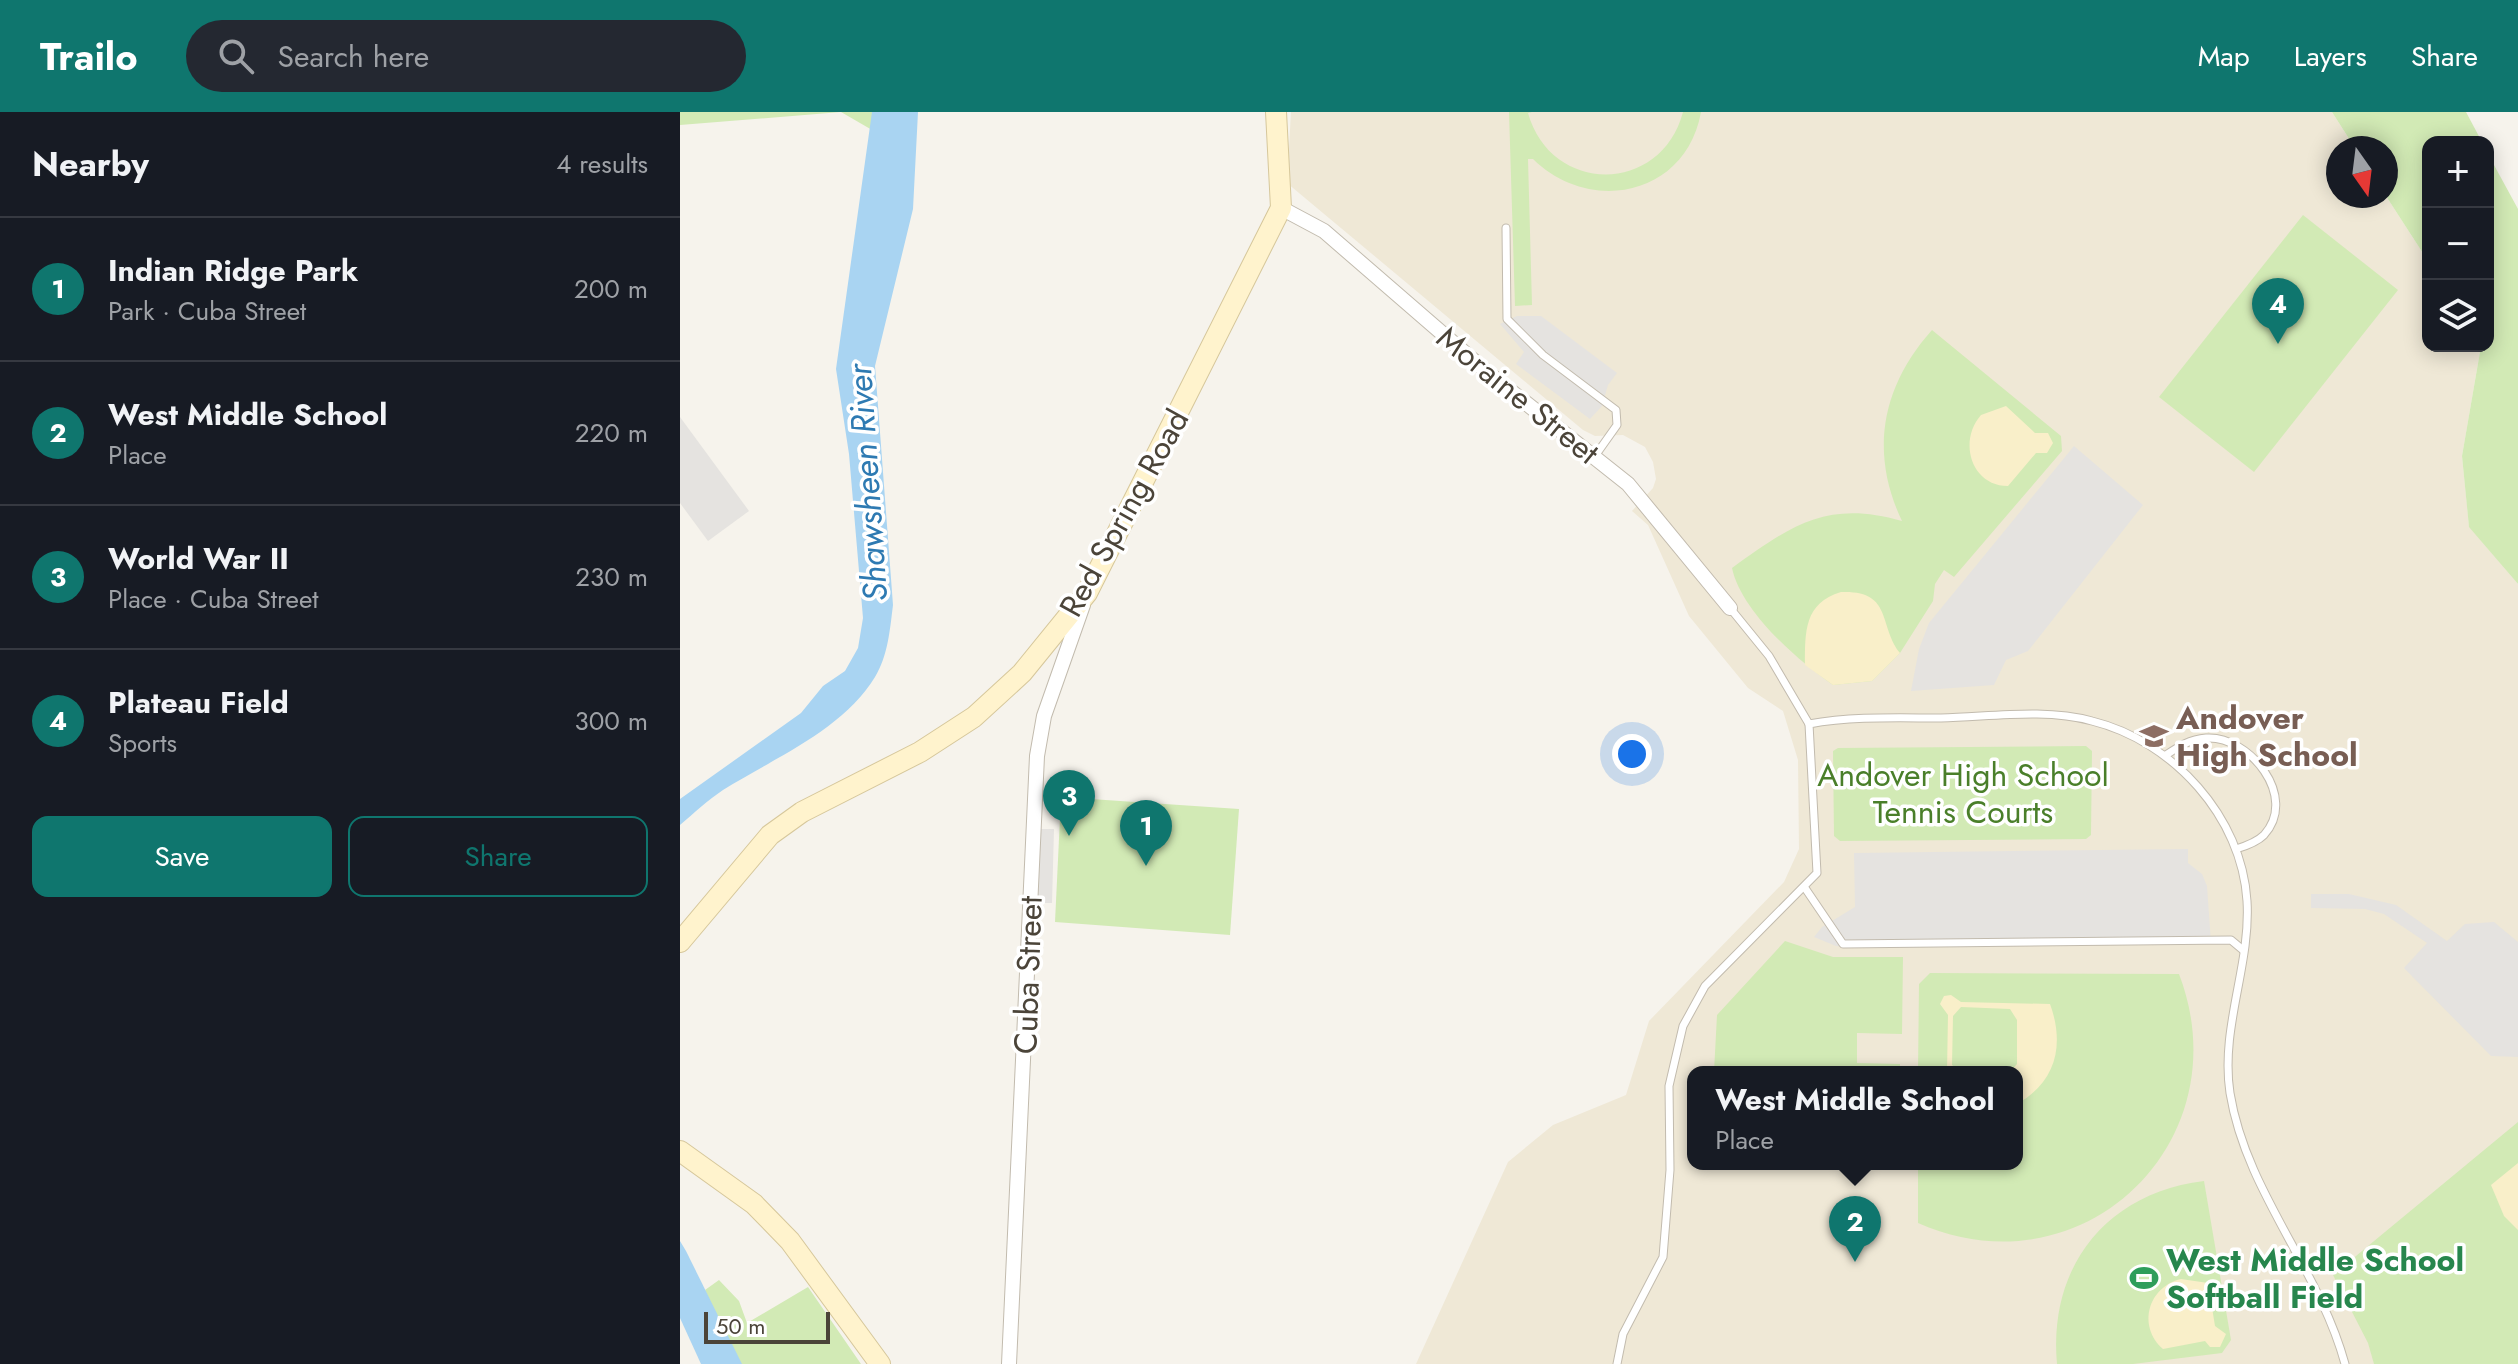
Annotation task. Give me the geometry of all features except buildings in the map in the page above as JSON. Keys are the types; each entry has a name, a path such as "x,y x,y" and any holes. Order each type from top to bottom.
{"main road":[{"name":"Red Spring Road","path":"680,942 770,835 802,812 920,752 974,717 1022,673 1087,593 1281,208 1276,112"},
{"path":"680,1151 754,1204 790,1241 880,1364"}],"street":[{"name":"Moraine Street","path":"1281,208 1324,231 1488,373 1628,484 1730,608"},
{"name":"Cuba Street","path":"1009,1364 1037,756 1044,716 1087,593"}],"lane":[{"path":"1506,228 1507,319 1543,355 1616,410 1617,425 1593,458"},
{"path":"1617,1364 1623,1334 1663,1257 1670,1170 1669,1086 1683,1026 1705,986 1805,888 1818,867 1809,724 1769,656 1730,608"},
{"path":"1809,724 1845,717 2059,717 2092,721 2138,739 2166,755 2195,782 2236,849 2247,902 2228,1057 2230,1092 2238,1125 2258,1182 2331,1316 2345,1364"},
{"path":"2166,755 2194,739 2222,739 2247,750 2263,768 2271,787 2273,816 2265,833 2236,849"},
{"path":"1805,888 1843,944 2231,940 2243,950"}],"shaded area":[{"name":"Andover High School","path":"1291,112 2332,112 2347,136 2326,136 2326,208 2394,208 2422,252 2422,352 2480,352 2462,456 2469,526 2518,584 2518,1364 1416,1364 1508,1162 1553,1125 1626,1095 1649,1021 1784,882 1799,849 1798,760 1783,711 1748,688 1689,616 1648,525 1632,511 1653,488 1656,479 1653,462 1645,447 1623,435 1595,436 1583,430 1287,183"},
{"path":"1517,316 1541,316 1617,373 1608,385 1602,406 1590,419 1516,364 1524,352 1500,324"},
{"path":"680,417 749,511 708,541 680,503"},
{"path":"2074,446 2143,505 2028,651 2006,660 1994,685 1911,691 1919,649 1929,623"},
{"path":"1039,829 1054,829 1052,903 1036,903"},
{"path":"2188,849 2188,863 2202,874 2207,886 2211,943 1856,948 1836,946 1814,937 1822,927 1855,907 1854,853"},
{"path":"2311,894 2349,894 2396,905 2447,941 2465,924 2494,922 2518,942 2518,1057 2491,1056 2404,968 2427,943 2384,914 2365,909 2311,908"}],"green space":[{"path":"680,112 841,112 680,125"},
{"path":"841,112 887,112 879,134"},
{"path":"1509,112 1532,112 1528,113 1540,140 1559,159 1581,171 1606,174 1630,170 1653,159 1671,139 1683,112 1701,112 1692,140 1676,163 1656,179 1633,188 1607,191 1581,187 1556,177 1533,159 1528,159 1532,305 1515,306"},
{"path":"2332,112 2466,112 2479,136 2422,136 2422,252 2394,208 2398,208 2398,136 2347,136"},
{"path":"2494,165 2518,209 2518,584 2469,527 2462,456 2480,352 2494,352"},
{"path":"2303,215 2398,290 2254,472 2159,397"},
{"path":"1932,330 2061,436 2062,451 1954,577 1944,570 1935,584 1933,601 1900,653 1872,681 1833,685 1803,662 1758,617 1737,584 1732,568 1772,540 1811,520 1852,513 1902,521 1886,470 1886,421 1902,374"},
{"name":"Andover High School Tennis Courts","path":"2086,746 2092,751 2091,835 2086,839 1840,841 1834,836 1833,751 1838,748"},
{"path":"1061,797 1239,809 1230,935 1055,922"},
{"path":"1785,941 1833,957 1903,957 1902,1034 1857,1033 1857,1063 1900,1066 1714,1066 1717,1015"},
{"path":"1930,973 2179,974 2193,1036 2188,1094 2168,1145 2134,1188 2090,1220 2037,1238 1979,1240 1918,1223 1918,1170 2023,1170 2023,1066 1918,1066 1919,984"},
{"path":"2518,1122 2518,1364 2374,1364 2368,1343 2333,1275"},
{"name":"West Middle School Softball Field","path":"2204,1181 2231,1340 2222,1353 2133,1364 2057,1364 2057,1329 2062,1296 2074,1267 2090,1241 2112,1219 2138,1201 2169,1188"},
{"path":"719,1280 739,1301 747,1323 808,1287 861,1364 736,1364 705,1290"}],"sand":[{"path":"2006,406 2035,433 2048,433 2053,443 2047,453 2036,453 2008,486 1985,479 1972,460 1970,449 1970,437 1981,415"},
{"path":"1841,592 1858,593 1877,603 1900,653 1872,681 1833,685 1805,665 1805,641 1813,611 1820,603"},
{"path":"1951,995 1961,1002 2050,1004 2057,1034 2056,1048 2049,1074 2041,1085 2023,1100 2023,1066 2015,1066 2017,1020 2010,1009 1961,1007 1953,1016 1953,1066 1947,1066 1948,1015 1940,1004 1944,996"},
{"path":"2518,1163 2518,1230 2504,1216 2491,1185"},
{"path":"2181,1279 2208,1283 2215,1326 2226,1334 2220,1347 2210,1347 2205,1341 2163,1349 2155,1340 2150,1329 2150,1308 2161,1290"}],"water":[{"name":"Shawsheen River","path":"872,112 918,112 913,209 875,366 893,605 886,651 875,677 845,713 806,741 723,790 680,825 680,799 801,713 823,686 845,671 858,648 863,618 849,454 836,369"},
{"path":"680,1241 742,1364 701,1364 680,1318"}],"place":[{"name":"Plateau Field","path":"2278,344"},
{"name":"Andover High School","path":"2154,736"},
{"name":"World War II","path":"1069,836"},
{"name":"Indian Ridge Park","path":"1146,866"},
{"name":"West Middle School","path":"1855,1262"},
{"name":"West Middle School Softball Field","path":"2144,1278"}]}
